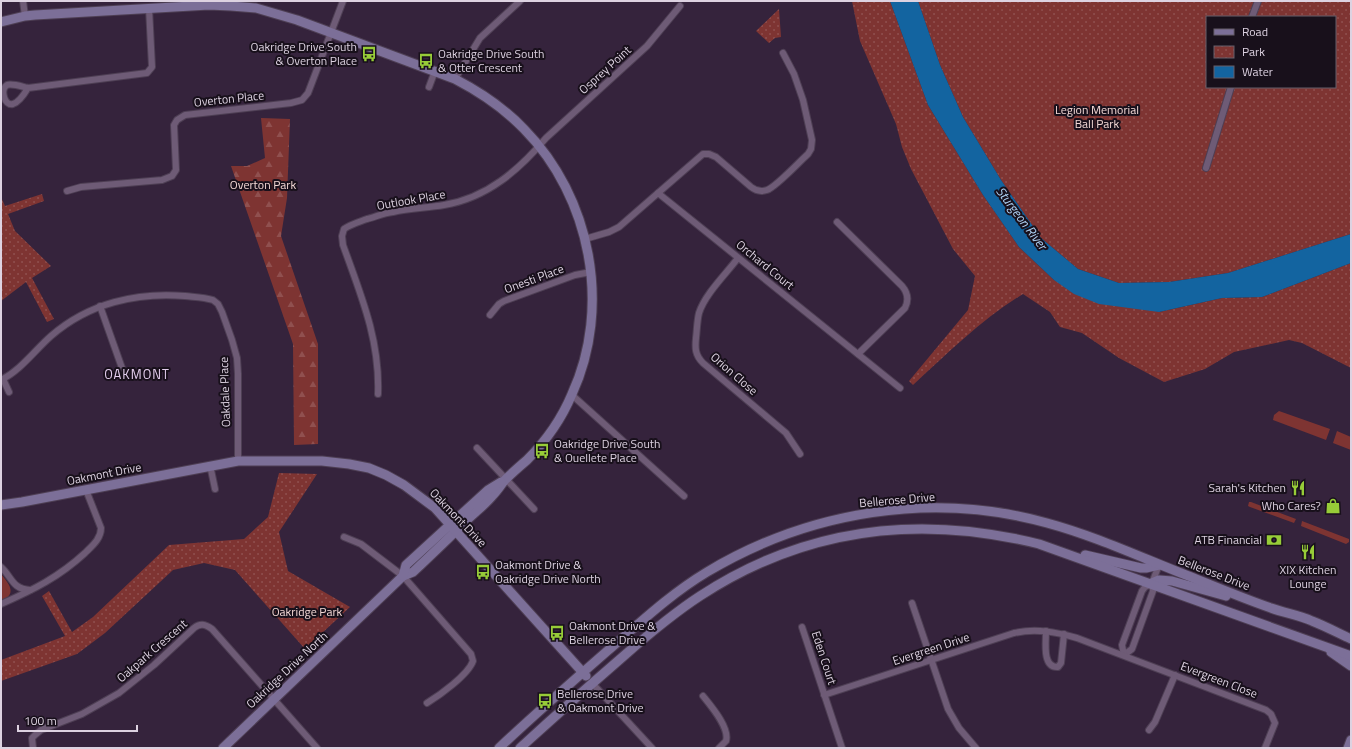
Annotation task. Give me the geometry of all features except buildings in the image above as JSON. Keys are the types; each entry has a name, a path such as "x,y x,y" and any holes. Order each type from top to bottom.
{"main road":[{"name":"Oakridge Drive North","path":"1,22 25,16 219,3 256,8 331,32 454,79 498,105 517,122 550,160 565,185 576,211 585,239 591,272 592,306 590,330 586,352 572,395 550,432 540,446 506,479 493,496 453,528 413,572 403,576 223,748"},
{"name":"Oakmont Drive","path":"1,505 238,461 322,461 368,468 386,475 404,485 421,496 435,508 592,683"},
{"name":"Bellerose Drive","path":"498,748 669,598 717,566 743,552 784,535 814,525 852,516 888,510 926,508 966,509 1007,514 1067,529 1272,608 1310,620 1351,639"},
{"path":"520,748 663,622 700,596 754,566 792,551 838,538 886,530 912,528 952,529 1003,536 1141,568 1160,565"},
{"path":"1039,544 1152,583 1351,656"},
{"path":"1152,583 1159,580 1172,581 1272,608"},
{"path":"1320,644 1351,666"},
{"path":"1348,748 1351,740"}],"street":[{"path":"23,1 25,16"},
{"path":"331,32 343,1"},
{"path":"454,79 480,38 520,1"},
{"path":"1252,16 1258,1"},
{"name":"Osprey Point","path":"539,146 647,46 680,6"},
{"path":"28,88 147,73 152,67 149,8"},
{"name":"Overton Place","path":"67,191 81,187 162,180 172,176 177,168 174,125 177,120 185,115 291,103 302,100 308,93 331,32"},
{"path":"585,239 609,232 619,227 703,154 709,154 716,157 755,190 762,191 772,187 808,154 811,149 812,140 803,100 794,74 783,53"},
{"path":"429,87 435,71"},
{"path":"1206,168 1231,88"},
{"name":"Outlook Place","path":"378,394 378,372 371,325 343,245 342,236 344,229 355,223 392,212 443,205 472,198 489,190 504,179 539,146"},
{"name":"Orchard Court","path":"658,193 900,388"},
{"path":"837,222 902,286 908,297 908,301 904,308 858,354"},
{"name":"Orion Close","path":"738,258 712,291 701,309 697,323 696,352 703,363 786,434 800,454"},
{"name":"Onesti Place","path":"490,315 499,304 504,301 575,275 591,272"},
{"name":"Oakdale Place","path":"9,392 2,379 13,372 67,323 84,313 120,300 156,295 206,298 213,300 218,304 222,312 237,358 238,461"},
{"path":"100,306 122,368"},
{"path":"572,395 684,496"},
{"path":"477,448 534,509"},
{"path":"210,466 215,489"},
{"path":"1,604 54,578 66,569 99,537 101,528 86,490"},
{"path":"344,537 362,544 403,576 468,650 473,658 472,664 468,670 440,695 427,703"},
{"path":"1124,656 1132,649 1153,591 1152,583 1160,565"},
{"path":"1,567 16,586 24,590 32,590"},
{"path":"1124,656 1122,645 1142,591 1144,587 1152,583"},
{"path":"912,603 948,709 959,728 976,748"},
{"name":"Oakpark Crescent","path":"33,748 32,738 38,732 82,714 120,693 154,665 194,628 201,624 212,629 274,699"},
{"name":"Eden Court","path":"802,627 842,748"},
{"name":"Evergreen Drive","path":"824,695 1014,633 1032,630 1064,634 1124,656"},
{"path":"1046,631 1047,658 1049,664 1053,667 1061,664 1064,634"},
{"name":"Evergreen Close","path":"1124,656 1269,712 1274,717 1275,723 1265,748"},
{"path":"1150,730 1155,722 1175,675"},
{"path":"592,683 652,748"},
{"path":"703,696 722,722 726,734 726,741 720,748"},
{"path":"274,699 318,748"}],"green space":[{"path":"852,1 890,1 928,105 983,195 1019,247 1054,280 1159,312 1222,298 1262,297 1351,263 1351,368 1302,343 1289,340 1234,352 1205,369 1164,382 1119,358 1082,333 1060,327 1050,312 1023,294 979,325 913,385 909,381 968,310 975,276 953,249 911,169 902,147 896,124 860,41"},
{"name":"Legion Memorial Ball Park","path":"918,1 1351,1 1351,234 1228,273 1169,282 1119,283 1078,269 1041,238 1001,180 963,117 940,65"},
{"path":"779,9 781,37 775,38 769,43 756,31"},
{"name":"Overton Park","path":"261,118 290,119 287,198 281,236 318,344 318,444 294,445 293,344 231,166 247,166 265,158"},
{"path":"42,194 44,201 8,214 15,231 51,266 32,278 54,319 47,322 26,282 1,301 1,197 5,206"},
{"path":"1279,411 1330,429 1326,440 1273,420 1274,415"},
{"path":"1337,431 1351,437 1351,450 1333,443"},
{"name":"Oakridge Park","path":"279,473 317,474 279,532 288,571 350,607 305,649 235,570 204,563 173,570 105,633 77,654 1,681 1,660 65,636 42,596 49,591 72,632 93,617 169,545 244,539 268,517"},
{"path":"1249,502 1296,519 1294,523 1250,507 1248,506"},
{"path":"1302,521 1349,539 1349,542 1346,544 1301,526"},
{"path":"1,574 7,581 11,592 1,601"}],"water":[{"name":"Sturgeon River","path":"890,1 918,1 940,65 963,117 1001,180 1041,238 1078,269 1119,283 1169,282 1228,273 1351,234 1351,263 1262,297 1222,298 1159,312 1099,304 1074,294 1054,280 1019,247 983,195 928,105"}],"place":[{"name":"Oakridge Drive South & Overton Place","path":"369,54"},
{"name":"Oakridge Drive South & Otter Crescent","path":"426,61"},
{"name":"Oakridge Drive South & Ouellete Place","path":"542,451"},
{"name":"Sarah's Kitchen","path":"1298,488"},
{"name":"Who Cares?","path":"1333,506"},
{"name":"ATB Financial","path":"1274,540"},
{"name":"XIX Kitchen Lounge","path":"1308,552"},
{"name":"Oakmont Drive & Oakridge Drive North","path":"483,572"},
{"name":"Oakmont Drive & Bellerose Drive","path":"557,633"},
{"name":"Bellerose Drive & Oakmont Drive","path":"545,701"}],"district":[{"name":"OAKMONT","path":"137,374"}]}
